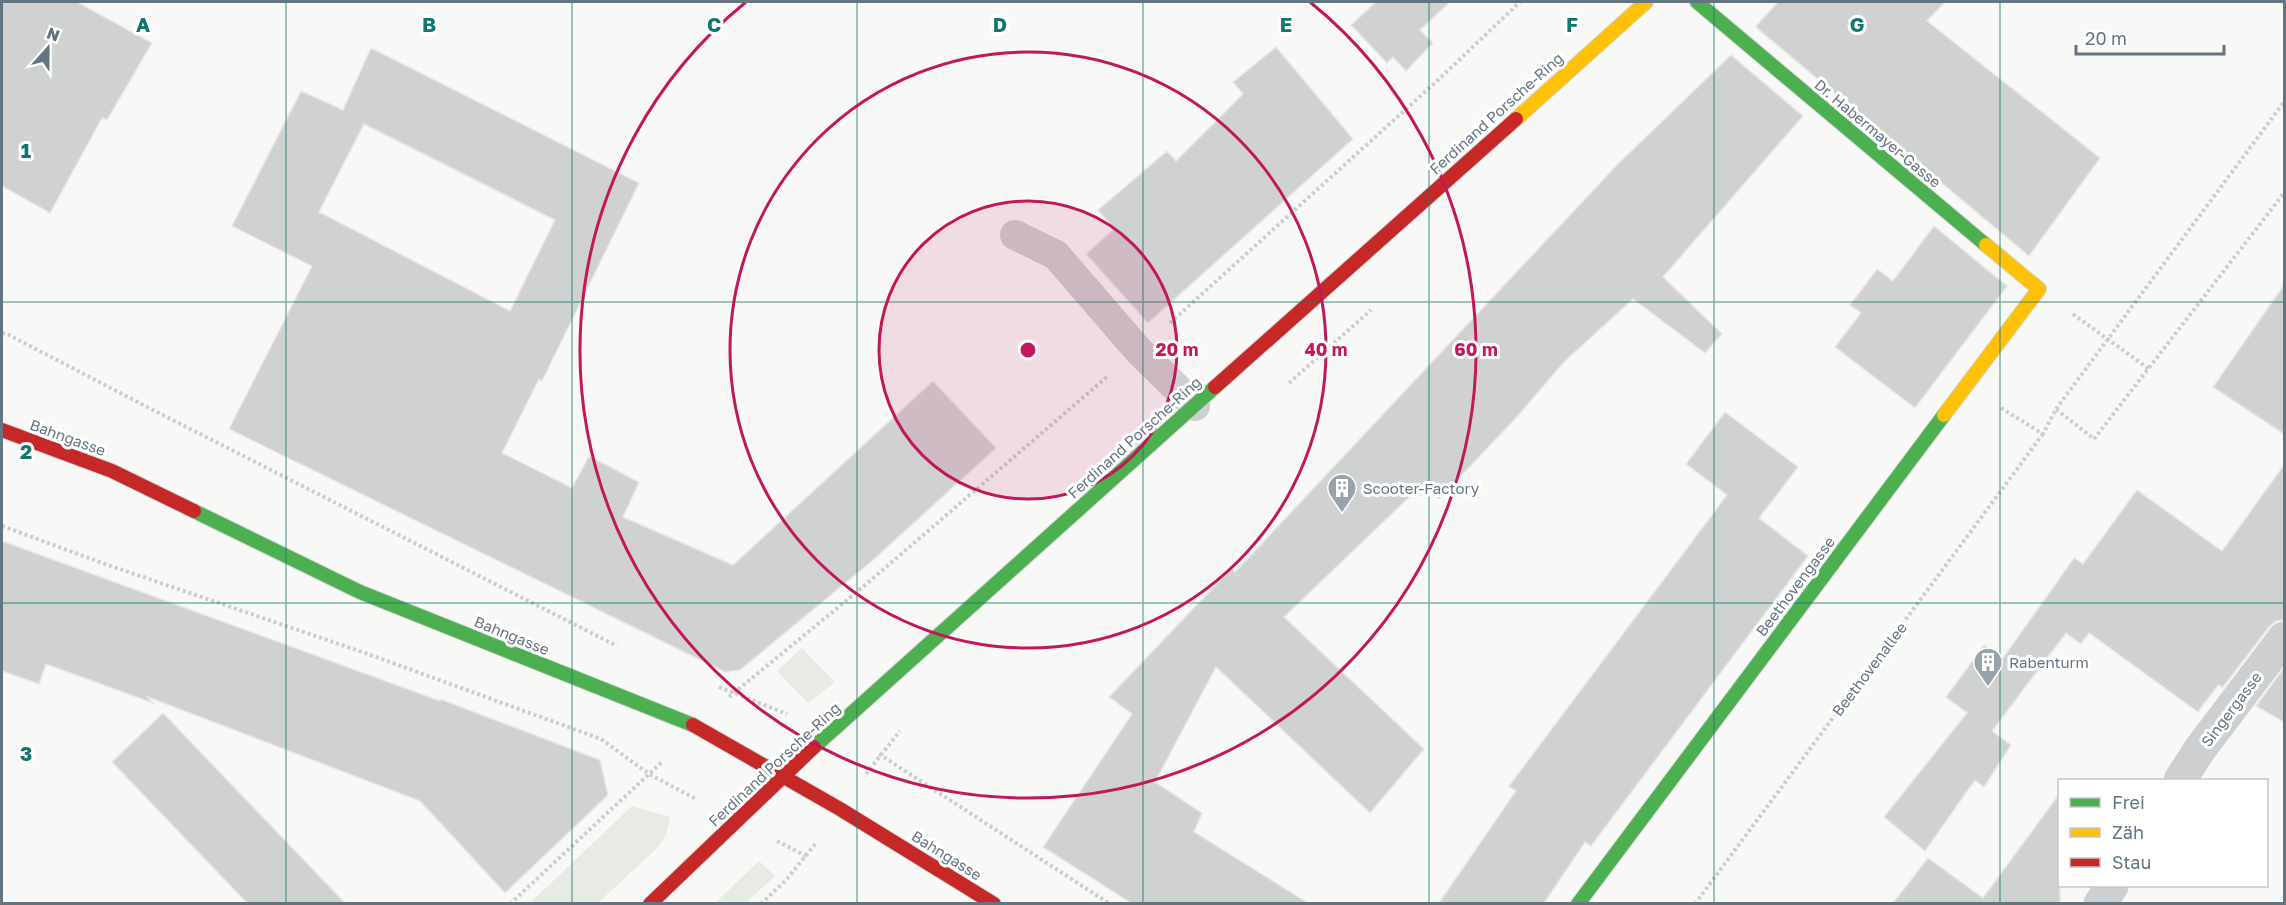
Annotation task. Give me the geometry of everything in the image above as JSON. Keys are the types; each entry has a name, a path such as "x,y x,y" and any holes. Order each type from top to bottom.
{"street":[{"name":"Ferdinand Porsche-Ring","path":"650,903 829,733 1646,2"},
{"name":"Dr. Habermayer-Gasse","path":"1697,2 2039,289"},
{"name":"Beethovengasse","path":"1578,903 2039,289"},
{"name":"Bahngasse","path":"2,430 112,471 360,592 697,727 886,836 994,903"},
{"name":"Singergasse","path":"2181,779 2200,749 2284,638"},
{"path":"2100,903 2111,887"}],"lane":[{"path":"1015,235 1056,255 1138,350 1195,406"}],"path":[{"name":"Beethovenallee","path":"1695,903 2043,434 2056,409 2284,102"},
{"path":"2056,409 2094,439 2284,193"},
{"path":"2039,289 2149,369"},
{"path":"2,333 625,650"},
{"path":"1965,386 2043,434"},
{"path":"2,526 108,565 368,654 601,739 649,774"},
{"path":"712,684 880,755 1110,903"},
{"path":"510,903 735,692"},
{"path":"761,903 787,879 806,856"}],"shaded area":[{"path":"802,648 835,682 808,703 777,671"},
{"path":"632,806 670,817 666,835 656,849 598,903 530,903"},
{"path":"759,861 775,876 746,903 715,903"}],"building":[{"path":"2,2 77,2 152,43 107,120 102,118 50,213 2,186"},
{"path":"1376,2 1450,2 1420,30 1433,43 1406,71 1393,57 1387,63 1351,25"},
{"path":"1778,2 1945,2 1927,21 2100,158 2029,256 1758,29 1756,26"},
{"path":"1276,47 1353,139 1148,323 1086,254 1114,229 1098,210 1167,151 1176,161 1243,94 1233,82"},
{"path":"371,48 639,183 542,381 539,379 502,453 572,488 589,456 639,482 623,517 733,565 933,381 996,448 872,561 740,670 725,672 229,429 312,266 232,226 301,91 343,110","holes":["364,124 555,220 510,311 319,212"]},
{"path":"1731,55 1803,116 1663,277 1722,334 1705,353 1633,299 1564,362 1514,420 1439,499 1423,484 1284,617 1424,749 1370,813 1216,667 1155,782 1202,813 1194,832 1308,903 1131,903 1043,847 1132,714 1109,697 1232,568 1235,572 1617,165"},
{"path":"1934,226 2007,286 1915,408 1835,347 1861,313 1850,305 1877,269 1893,281"},
{"path":"2284,285 2284,434 2213,387"},
{"path":"1725,412 1798,467 1759,518 1808,556 1591,846 1585,842 1544,903 1439,903 1516,791 1509,786 1727,495 1686,464"},
{"path":"2284,465 2284,620 2276,621 2269,627 2223,687 2218,685 2198,712 2089,633 2081,644 2066,633 1992,731 2011,745 1984,787 1975,780 1925,851 1884,817 1967,713 1946,697 1984,645 2003,658 2074,558 2083,564 2137,490 2222,551"},
{"path":"2,541 440,701 440,699 600,760 608,795 505,893 420,801 148,697 153,703 46,664 39,684 2,671"},
{"path":"2284,668 2284,722 2256,706"},
{"path":"163,713 345,903 247,903 112,762"},
{"path":"2058,796 2060,903 1893,903 1928,858 1983,898"}],"traffic: fast":[{"path":"1697,2 1986,245"},
{"path":"814,747 1215,387"},
{"path":"1578,904 1944,415"},
{"path":"194,511 360,592 693,725"}],"traffic: slow":[{"path":"1516,119 1646,2"},
{"path":"1944,415 2039,289 1986,245"}],"traffic: jam":[{"path":"1215,387 1516,119"},
{"path":"2,430 112,471 194,511"},
{"path":"693,725 840,809 994,904"},
{"path":"650,904 814,747"}],"place":[{"name":"Scooter-Factory","path":"1342,514"},
{"name":"Rabenturm","path":"1988,688"}]}
